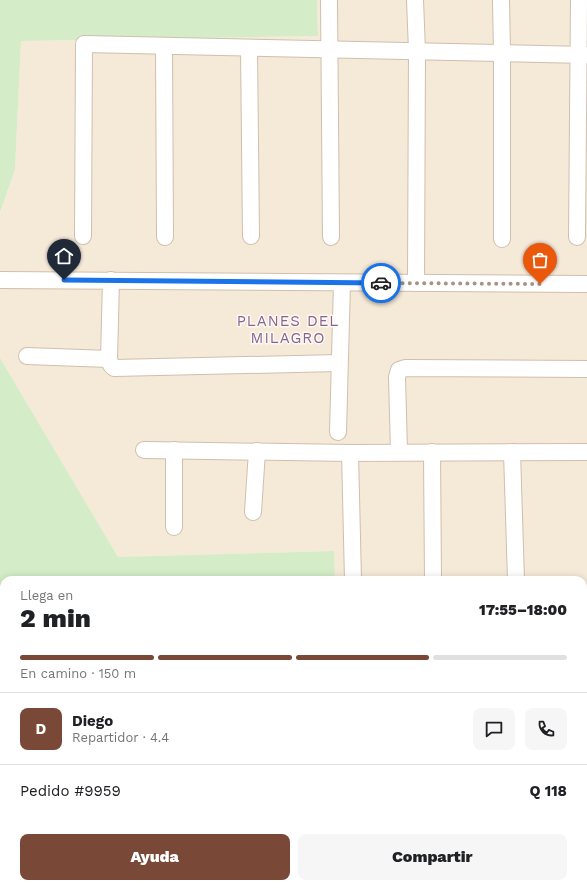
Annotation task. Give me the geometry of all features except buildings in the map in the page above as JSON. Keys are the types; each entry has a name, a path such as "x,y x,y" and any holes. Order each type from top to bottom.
{"street":[{"path":"329,0 328,50 331,237"},
{"path":"415,0 417,51 416,283"},
{"path":"501,0 502,240"},
{"path":"577,236 583,55 579,0"},
{"path":"83,236 84,44 583,55"},
{"path":"164,46 165,237"},
{"path":"248,48 251,236"},
{"path":"0,280 587,284"},
{"path":"111,280 110,359 111,365 114,368 339,363"},
{"path":"338,432 342,283"},
{"path":"27,356 110,359"},
{"path":"399,452 397,377 399,370 405,368 587,369"},
{"path":"144,450 350,453 587,452"},
{"path":"174,450 174,527"},
{"path":"253,512 257,451"},
{"path":"432,452 433,576"},
{"path":"512,452 516,576"},
{"path":"350,453 353,576"}],"shaded area":[{"path":"317,0 587,0 587,576 335,576 334,551 118,557 0,358 0,214 15,169 21,41 318,36"}],"green space":[{"path":"0,0 317,0 318,36 21,41 15,169 0,213"},
{"path":"0,358 118,557 334,551 335,576 0,576"}],"way so far":[{"path":"381,283 540,284"}],"district":[{"name":"PLANES DEL MILAGRO","path":"288,330"}],"route":[{"path":"64,280 381,283"}]}
